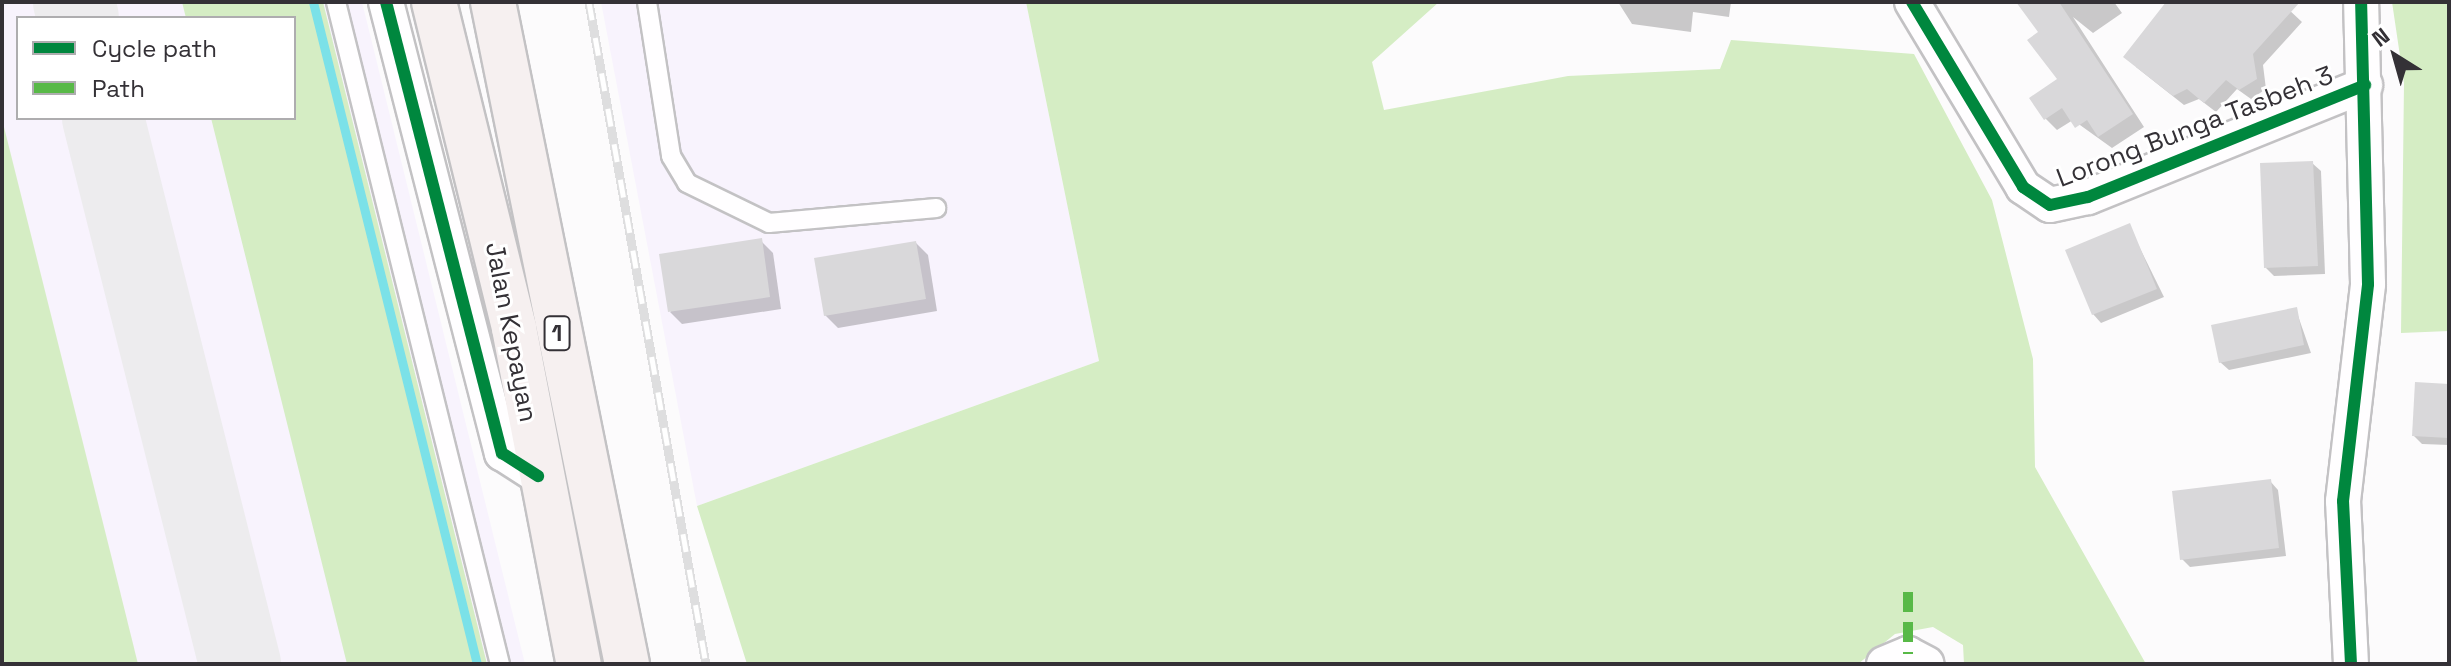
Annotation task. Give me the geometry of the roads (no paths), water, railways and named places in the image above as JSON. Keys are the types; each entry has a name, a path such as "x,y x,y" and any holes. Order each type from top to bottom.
{"highway":[{"name":"Jalan Kepayan","path":"434,2 514,328 538,476 579,664"},
{"name":"Jalan Kepayan","path":"493,2 627,664"}],"street":[{"path":"386,2 502,453 538,476"},
{"name":"Lorong Bunga Tasbeh 3","path":"1912,2 2023,187 2050,205 2088,197 2365,85"},
{"path":"2351,664 2343,501 2367,313 2361,2"},
{"path":"1884,664 1908,654 1927,664"}],"lane":[{"path":"336,2 500,664"},
{"path":"647,2 671,156 687,183 769,223 936,208"}],"waterway":[{"path":"313,2 477,664"}],"railway":[{"path":"589,2 706,664"}]}
